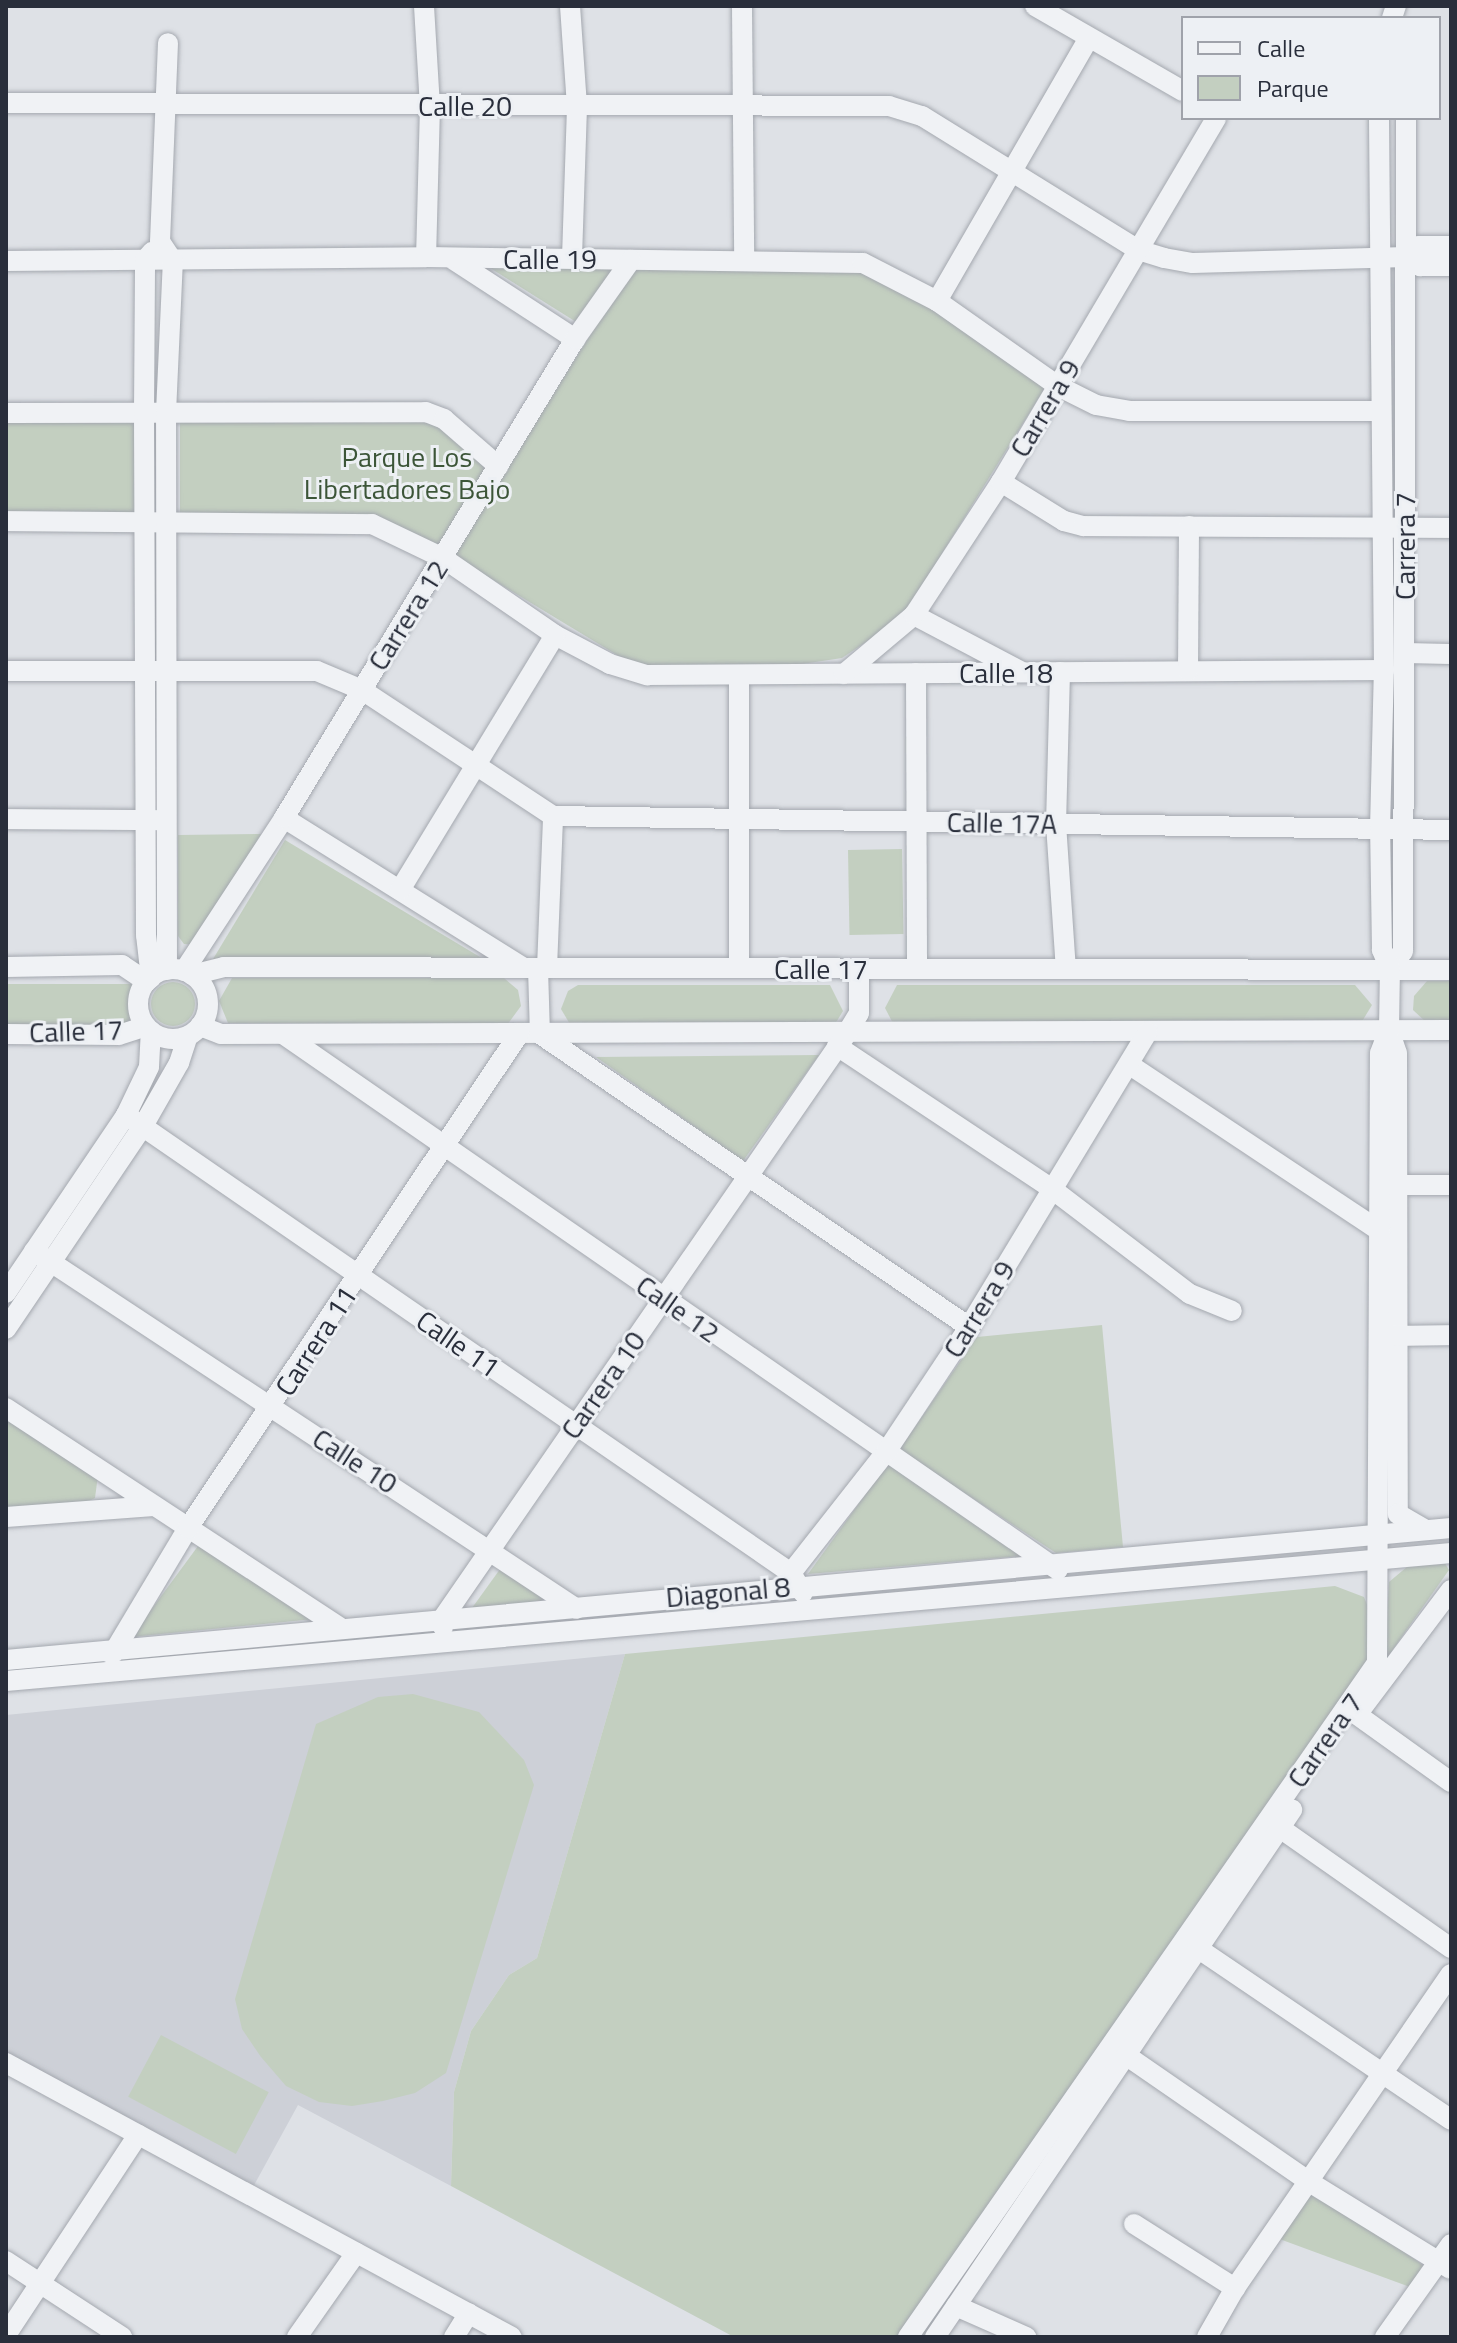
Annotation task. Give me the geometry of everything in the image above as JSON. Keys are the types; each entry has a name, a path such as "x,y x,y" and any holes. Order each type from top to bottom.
{"street":[{"path":"424,6 430,106 426,257"},
{"path":"570,6 577,107 572,258"},
{"path":"742,6 744,260"},
{"path":"1035,6 1181,90"},
{"path":"937,301 1089,38"},
{"path":"168,43 162,104 160,242 173,261 166,413 167,519 156,672 156,820 168,975"},
{"name":"Calle 20","path":"6,103 889,106 922,116 1138,250"},
{"name":"Carrera 9","path":"844,674 914,615 1001,482 1215,120"},
{"name":"Carrera 7","path":"935,2337 1201,1950 1353,1712 1377,1663 1375,1535 1389,1335 1389,1185 1397,1053 1389,1030 1390,969 1382,950 1380,829 1384,670 1379,120"},
{"name":"Carrera 7","path":"1390,969 1403,951 1406,120"},
{"path":"156,672 144,521 145,260 160,242"},
{"path":"1138,250 1193,263 1380,259 1406,257 1419,246 1451,246"},
{"name":"Calle 19","path":"6,261 426,257 454,260 572,258 863,263 937,301 1058,386 1096,405 1129,411 1381,411"},
{"path":"1406,257 1420,266 1451,266"},
{"path":"454,260 575,339"},
{"name":"Carrera 12","path":"168,975 284,818 575,339 631,260"},
{"path":"6,413 426,412 444,419 498,466"},
{"path":"1001,482 1064,521 1083,526 1451,528"},
{"path":"6,521 167,519 372,524 443,558 555,635 400,890"},
{"path":"1188,671 1189,526"},
{"path":"914,615 1023,672"},
{"name":"Calle 18","path":"555,635 629,672 739,675 1384,670"},
{"path":"1404,653 1451,654"},
{"path":"6,671 317,671 362,690 553,816 530,1034"},
{"path":"1060,672 1056,824 1066,969"},
{"path":"916,673 917,969"},
{"path":"739,675 739,968"},
{"name":"Calle 17A","path":"553,816 1451,830"},
{"path":"284,818 400,890 536,968"},
{"path":"6,819 156,820"},
{"name":"Calle 17","path":"6,967 122,965 168,975 224,967 1451,970"},
{"name":"Carrera 10","path":"443,1618 859,1013 859,969"},
{"path":"134,1121 149,1067 148,1028 139,1003 168,975"},
{"path":"6,1329 43,1257 134,1121 173,1076 208,1002 168,975"},
{"path":"148,1028 166,1038 194,1031 221,1034 530,1034 842,1039 1148,1032 1451,1030"},
{"name":"Calle 17","path":"6,1034 119,1035 148,1028"},
{"name":"Carrera 9","path":"796,1579 969,1327 1148,1032"},
{"name":"Calle 12","path":"283,1034 886,1452 1058,1566"},
{"path":"530,1034 747,1173 969,1327"},
{"name":"Carrera 11","path":"112,1658 188,1528 360,1276 441,1145 530,1034"},
{"path":"842,1039 1203,1301 1232,1311"},
{"path":"1130,1065 1381,1232"},
{"name":"Calle 11","path":"134,1121 796,1579"},
{"path":"1389,1185 1451,1185"},
{"name":"Carrera 7","path":"1389,1185 1381,1232 1398,1514 1414,1527 1429,1530 1451,1545"},
{"path":"6,1293 43,1257"},
{"name":"Calle 10","path":"43,1257 577,1606"},
{"path":"1389,1335 1451,1335"},
{"path":"6,1408 339,1627"},
{"path":"82,1512 103,1498 103,1473"},
{"path":"6,1517 154,1506"},
{"name":"Diagonal 8","path":"6,1681 112,1658 339,1627 577,1606 796,1579 1058,1566 1451,1528"},
{"name":"Diagonal 8","path":"6,1660 112,1658 444,1640 1451,1553"},
{"path":"1058,1566 1061,1588"},
{"path":"796,1579 808,1608"},
{"name":"Carrera 7","path":"908,2337 1183,1938 1353,1712 1449,1597"},
{"path":"577,1606 578,1628"},
{"path":"443,1618 444,1640"},
{"path":"1353,1712 1451,1782"},
{"path":"1280,1828 1451,1948"},
{"path":"1183,1938 1451,2120"},
{"path":"1207,2337 1235,2288 1311,2183 1451,1974"},
{"path":"1127,2056 1311,2183 1445,2265"},
{"path":"6,2063 512,2337"},
{"path":"6,2335 138,2135"},
{"path":"1134,2224 1235,2288"},
{"path":"1385,2337 1445,2265 1451,2244"},
{"path":"297,2337 356,2253"},
{"path":"6,2261 122,2337"},
{"path":"956,2306 1026,2337"},
{"path":"454,2337 469,2313"}],"shaded area":[{"path":"625,1654 537,1958 509,1975 471,2031 454,2092 451,2186 298,2105 252,2189 6,2053 6,1715"}],"green space":[{"path":"487,266 616,267 581,325"},
{"path":"633,267 862,270 936,308 1048,383 902,618 842,658 755,671 635,666 452,555"},
{"path":"140,418 142,513 8,515 6,420"},
{"name":"Parque Los Libertadores Bajo","path":"427,418 488,466 442,549 373,517 180,513 180,421"},
{"path":"261,834 197,945 184,944 178,936 178,835"},
{"path":"285,840 485,960 210,964"},
{"path":"902,849 903,934 849,935 848,850"},
{"path":"232,978 504,978 518,990 521,1006 507,1025 228,1023 219,1001"},
{"path":"1427,981 1451,981 1451,1023 1427,1023 1413,1010 1414,996"},
{"path":"173,982 189,988 195,1004 189,1020 173,1026 157,1020 151,1004 157,988"},
{"path":"6,984 131,984 136,992 137,1022 119,1030 6,1030"},
{"path":"578,985 830,985 843,1011 832,1029 574,1031 561,1009 568,991"},
{"path":"897,985 1355,985 1372,1005 1358,1028 897,1031 885,1008"},
{"path":"819,1055 743,1161 596,1057"},
{"path":"1102,1325 1123,1547 1056,1553 899,1450 977,1337"},
{"path":"6,1417 98,1475 95,1498 81,1505 6,1512"},
{"path":"891,1459 1034,1555 808,1574"},
{"path":"201,1542 314,1619 131,1637"},
{"path":"1445,1563 1449,1570 1384,1662 1389,1582 1408,1566"},
{"path":"503,1565 559,1602 472,1608"},
{"path":"1335,1586 1364,1597 1373,1620 1369,1667 899,2337 734,2337 451,2186 454,2092 471,2031 509,1975 537,1958 625,1654"},
{"path":"413,1694 479,1712 524,1760 534,1785 446,2073 415,2093 383,2101 352,2106 319,2102 286,2086 261,2057 242,2029 235,1999 316,1724 378,1697"},
{"path":"161,2035 269,2092 236,2154 128,2097"},
{"path":"1311,2189 1423,2265 1410,2287 1274,2237"}]}
